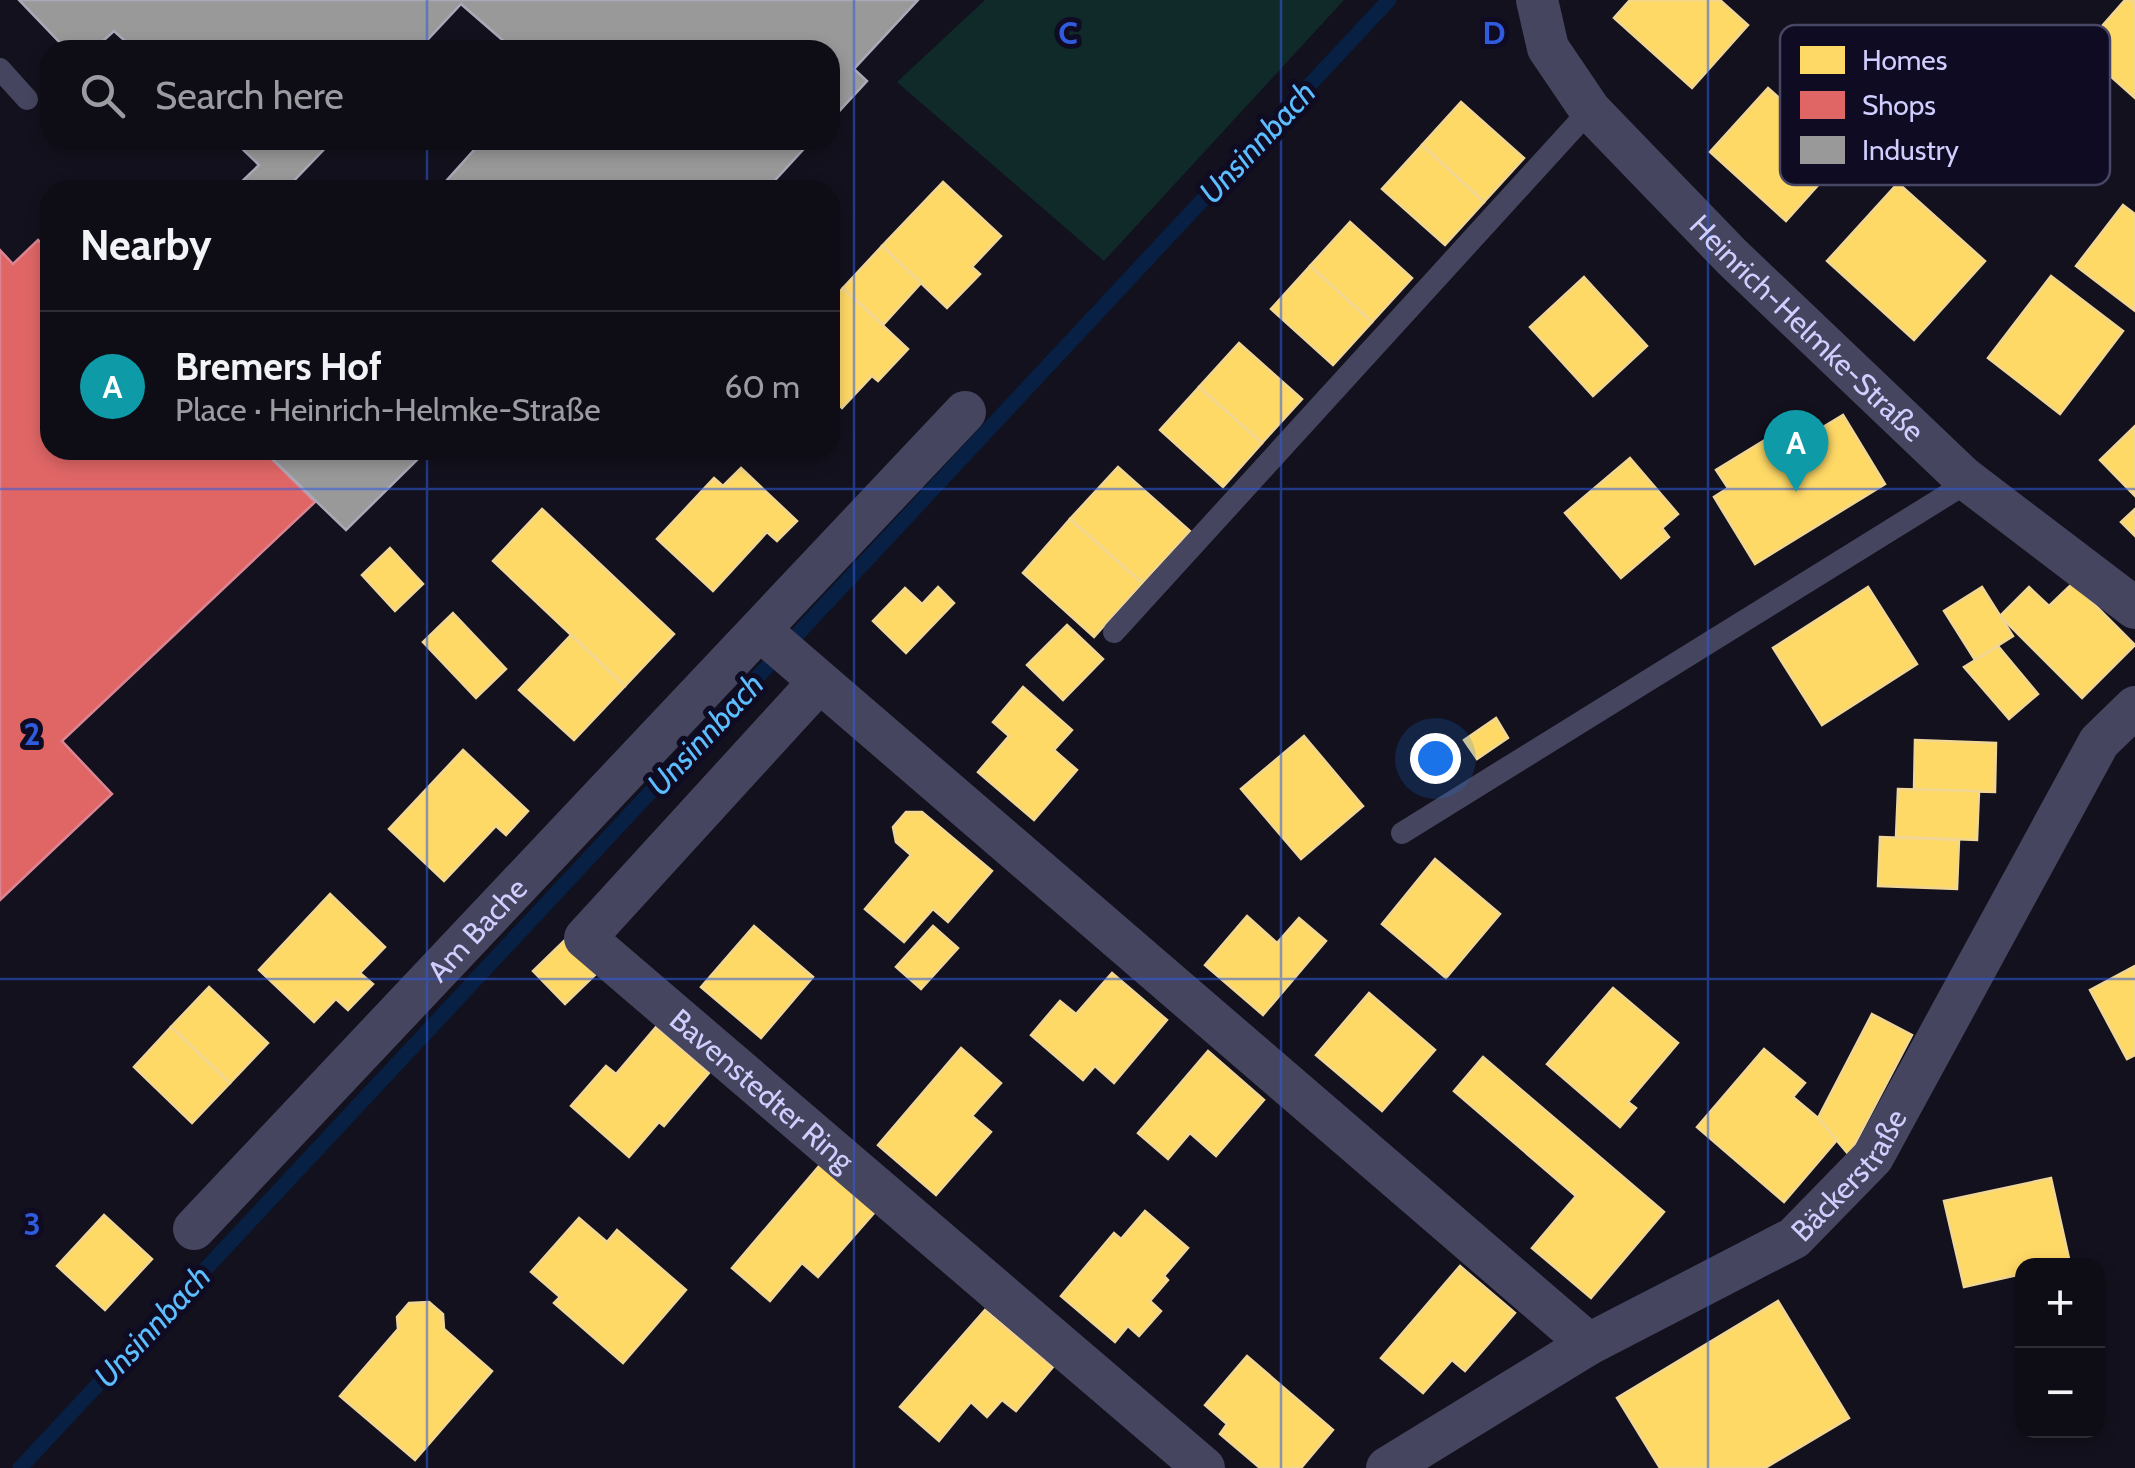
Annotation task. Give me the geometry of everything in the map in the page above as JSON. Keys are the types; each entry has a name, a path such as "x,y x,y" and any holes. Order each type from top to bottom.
{"street":[{"name":"Heinrich-Helmke-Straße","path":"1536,0 1548,48 1590,110 1732,256 1968,482 2135,608"},
{"name":"Am Bache","path":"194,1230 787,654 965,412"},
{"path":"787,654 1589,1344"},
{"name":"Bavenstedter Ring","path":"787,654 585,938 1204,1468"},
{"name":"Bäckerstraße","path":"1387,1468 1589,1344 1794,1238 1874,1157 2098,742 2135,707"}],"lane":[{"path":"0,69 27,100"},
{"path":"1114,632 1590,110"},
{"path":"1402,833 1968,482"}],"green space":[{"path":"985,0 1344,0 1104,261 897,82"}],"building: Homes":[{"path":"1630,0 1720,0 1748,25 1692,88 1614,18"},
{"path":"2125,0 2135,0 2135,98 2110,76 2110,25 2103,25"},
{"path":"1768,88 1780,99 1780,185 1818,185 1786,221 1710,152"},
{"path":"1461,102 1524,158 1484,202 1422,145"},
{"path":"1422,145 1484,202 1445,245 1382,189"},
{"path":"943,182 1001,236 972,267 980,274 947,308 882,246"},
{"path":"1900,185 1985,261 1914,340 1827,261"},
{"path":"2123,205 2135,214 2135,311 2076,266"},
{"path":"1350,222 1412,278 1372,322 1310,266"},
{"path":"882,246 921,283 883,325 843,288"},
{"path":"1310,266 1372,322 1333,365 1271,309"},
{"path":"2051,276 2123,331 2060,414 1988,358"},
{"path":"1584,277 1647,346 1593,396 1530,327"},
{"path":"843,288 908,349 878,381 872,376 842,408 840,406"},
{"path":"1239,343 1302,399 1262,443 1199,387"},
{"path":"1199,387 1262,443 1223,487 1160,430"},
{"path":"1843,415 1885,484 1755,564 1714,497 1728,488 1716,470 1765,440 1775,456"},
{"path":"2135,426 2135,496 2100,460"},
{"path":"1630,458 1678,514 1662,528 1669,537 1621,578 1565,513"},
{"path":"1118,467 1190,531 1142,583 1070,519"},
{"path":"741,468 797,521 777,541 767,532 713,591 657,539 714,478 723,486"},
{"path":"542,509 674,634 625,686 493,561"},
{"path":"2135,509 2135,536 2121,522"},
{"path":"1070,519 1142,583 1094,637 1023,573"},
{"path":"390,548 423,584 395,611 362,575"},
{"path":"2073,583 2135,645 2082,698 2000,616 2029,587 2049,606"},
{"path":"938,587 954,603 906,653 873,621 905,588 922,604"},
{"path":"1868,587 1917,664 1822,725 1773,648"},
{"path":"1982,587 2013,636 1975,660 1944,611"},
{"path":"453,613 506,669 476,698 423,642"},
{"path":"1067,625 1103,659 1063,700 1027,665"},
{"path":"571,635 625,686 574,740 519,690"},
{"path":"1998,646 2038,694 2009,719 1964,667"},
{"path":"1023,687 1072,730 1054,750 1077,770 1034,820 978,772 1009,736 993,722"},
{"path":"1496,718 1508,738 1477,759 1464,740"},
{"path":"1304,736 1363,806 1301,859 1241,789"},
{"path":"1915,740 1996,743 1995,792 1914,790"},
{"path":"463,750 528,811 506,835 496,826 444,881 389,829"},
{"path":"1898,789 1979,791 1977,840 1896,837"},
{"path":"906,812 922,812 992,871 948,922 933,909 904,942 865,909 911,855 896,842 893,827"},
{"path":"1880,837 1959,840 1957,889 1878,886"},
{"path":"1435,859 1500,914 1446,978 1382,924"},
{"path":"330,894 385,947 360,973 373,984 348,1010 336,999 314,1022 259,970"},
{"path":"1247,916 1277,943 1299,918 1326,941 1263,1015 1205,965"},
{"path":"754,926 813,977 761,1038 701,987"},
{"path":"933,926 958,948 921,989 896,967"},
{"path":"566,939 598,972 565,1004 533,971"},
{"path":"2135,966 2135,1055 2127,1059 2090,990"},
{"path":"1112,973 1167,1020 1114,1083 1095,1066 1083,1080 1031,1035 1060,1001 1076,1014"},
{"path":"209,987 268,1043 230,1083 171,1027"},
{"path":"1613,988 1678,1043 1628,1102 1636,1108 1620,1127 1547,1064"},
{"path":"1369,993 1435,1050 1382,1111 1316,1055"},
{"path":"1872,1014 1912,1035 1849,1155 1818,1118"},
{"path":"171,1027 230,1083 192,1123 134,1067"},
{"path":"656,1027 709,1073 664,1126 659,1122 629,1157 571,1106 606,1066 616,1074"},
{"path":"961,1048 1001,1083 972,1116 991,1132 936,1195 878,1145"},
{"path":"1764,1049 1805,1083 1793,1097 1837,1140 1784,1202 1697,1127"},
{"path":"1208,1051 1264,1100 1216,1156 1190,1133 1168,1159 1138,1133"},
{"path":"1483,1057 1664,1212 1591,1298 1532,1248 1576,1196 1454,1091"},
{"path":"820,1165 875,1212 818,1277 802,1263 770,1301 732,1268"},
{"path":"2051,1178 2069,1258 2015,1258 2015,1276 1964,1287 1944,1201"},
{"path":"1145,1211 1188,1248 1164,1276 1168,1280 1150,1301 1161,1311 1139,1336 1128,1326 1115,1342 1061,1296 1114,1233 1121,1239"},
{"path":"104,1215 152,1259 105,1310 57,1266"},
{"path":"579,1218 607,1242 617,1230 686,1290 623,1363 554,1303 560,1297 531,1272"},
{"path":"1460,1266 1515,1313 1465,1371 1452,1360 1423,1393 1381,1358"},
{"path":"1778,1301 1849,1418 1765,1468 1660,1468 1617,1398"},
{"path":"429,1302 443,1314 444,1329 492,1371 415,1460 340,1396 398,1329 397,1317 409,1303"},
{"path":"985,1310 1053,1367 1016,1411 1002,1400 987,1417 971,1402 939,1441 900,1407"},
{"path":"1247,1356 1333,1430 1301,1468 1260,1468 1220,1434 1227,1424 1205,1405"}],"building: Shops":[{"path":"40,242 40,460 273,460 315,502 62,741 112,794 0,900 0,250 13,264"}],"building: Industry":[{"path":"19,0 918,0 854,69 867,81 840,110 840,40 502,40 461,4 427,40 124,40 114,31 104,40 57,40"},
{"path":"243,150 323,150 295,180 243,180 259,165"},
{"path":"474,150 803,150 775,180 447,180"},
{"path":"273,460 417,460 346,530"}],"waterway":[{"name":"Unsinnbach","path":"20,1468 1389,0"}],"place":[{"name":"Bremers Hof","path":"1796,492"}]}
